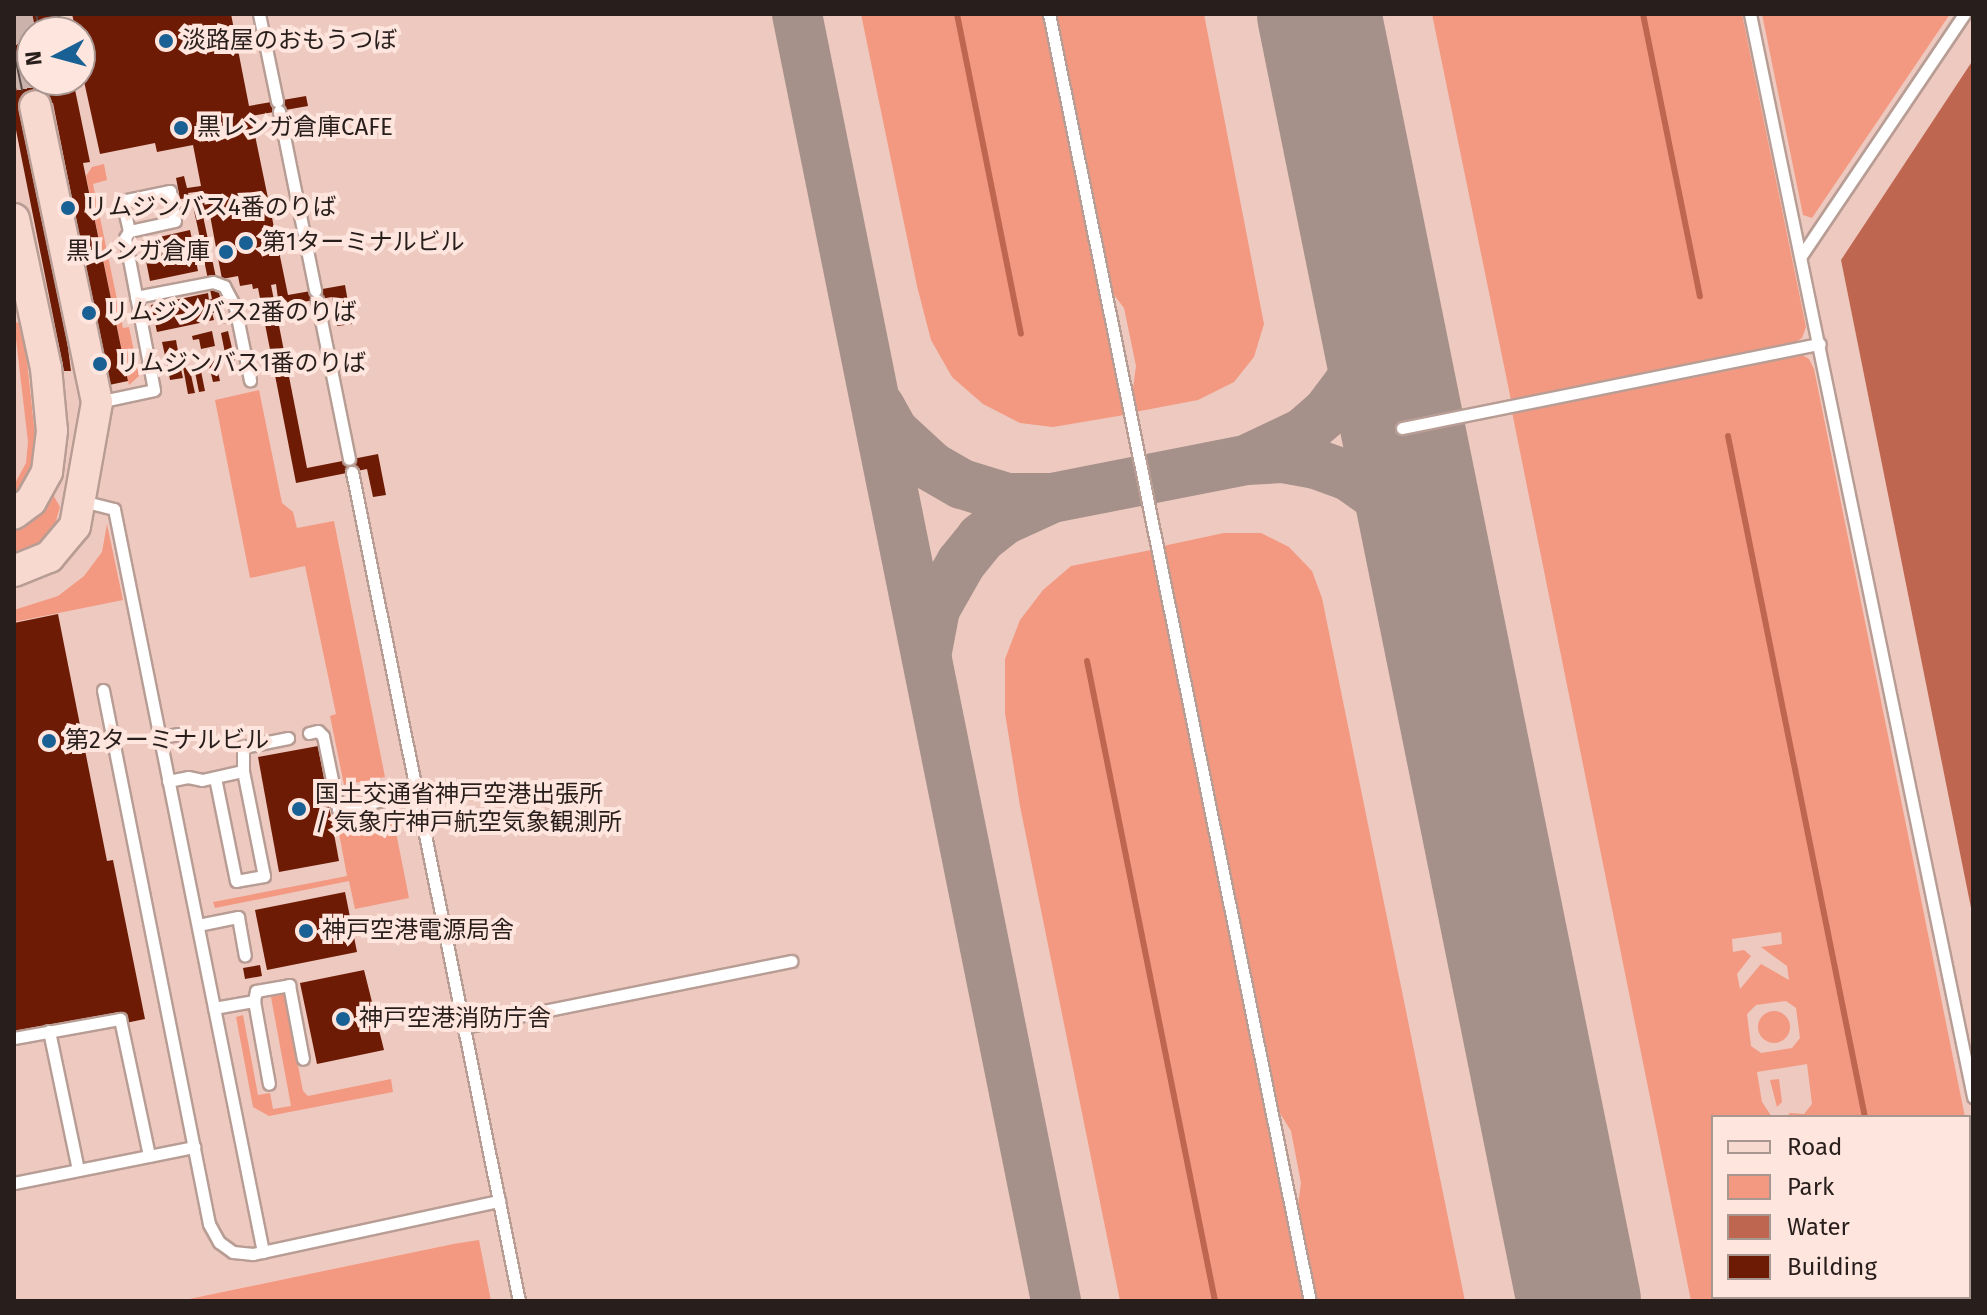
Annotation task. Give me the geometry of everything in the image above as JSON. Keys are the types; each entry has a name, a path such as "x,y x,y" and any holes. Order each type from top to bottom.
{"street":[{"path":"14,571 37,565 62,544 75,526 97,402 35,106"},
{"path":"14,219 27,314 46,368 67,405 83,492"},
{"path":"14,514 31,501 47,472 51,454 46,368"}],"lane":[{"path":"259,14 349,459"},
{"path":"1049,14 1310,1301"},
{"path":"1750,14 1973,1097"},
{"path":"1801,256 1964,14"},
{"path":"97,402 154,390 125,238 129,231 122,201 170,191 175,221 129,231"},
{"path":"136,297 204,283 224,286 235,307 250,380"},
{"path":"1402,428 1820,344"},
{"path":"352,472 519,1301"},
{"path":"83,492 114,509 263,1252"},
{"path":"103,690 214,1236 233,1252 263,1252 499,1201"},
{"path":"309,733 318,731 323,736 338,809 417,793"},
{"path":"160,737 179,734"},
{"path":"215,778 236,881 264,876 243,771 243,747 288,738"},
{"path":"168,781 188,777 202,780 243,771"},
{"path":"198,925 238,917 245,955"},
{"path":"464,1027 791,961"},
{"path":"269,1084 254,1001 256,991 289,985 303,1059"},
{"path":"214,1008 254,1001"},
{"path":"14,1038 120,1019 149,1156"},
{"path":"49,1031 78,1170"},
{"path":"14,1183 194,1147"}],"shaded area":[{"path":"14,14 1973,14 1973,60 1841,260 1973,918 1973,1301 464,1301 452,1244 178,1301 14,1301"}],"green space":[{"path":"861,14 1043,14 1124,415 1053,427 1020,423 983,404 952,377 931,340 917,286"},
{"path":"1055,14 1204,14 1264,324 1254,357 1234,382 1198,400 1135,412 1132,396 1136,366 1124,308 1111,291"},
{"path":"1432,14 1742,14 1806,327 1802,338 1794,343 1511,400"},
{"path":"1762,14 1950,14 1812,218 1803,215"},
{"path":"104,164 107,180 93,184 123,328 129,327 139,376 129,385 86,176 92,167"},
{"path":"14,322 20,323 27,361 36,445 33,466 14,496 14,485 26,463 28,442"},
{"path":"1801,354 1809,359 1814,369 1965,1115 1788,1115 1804,1114 1812,1104 1807,1064 1757,1072 1762,1102 1771,1115 1711,1115 1711,1299 1971,1299 1971,1148 1973,1301 1691,1301 1512,412","holes":["1781,932 1782,944 1761,947 1787,966 1789,980 1761,964 1740,989 1737,974 1751,956 1744,950 1733,952 1732,939","1786,1001 1796,1008 1800,1038 1792,1048 1761,1053 1751,1046 1747,1014 1756,1005"]},
{"path":"259,390 282,503 293,512 297,528 334,521 385,777 344,785 330,716 336,714 305,566 250,578 215,400"},
{"path":"52,493 60,507 54,528 40,549 14,562 14,526"},
{"path":"107,524 123,600 14,622 14,610 58,596 84,576 102,552"},
{"path":"1224,533 1261,533 1289,547 1312,571 1322,598 1465,1301 1315,1301 1297,1212 1301,1183 1291,1131 1276,1107 1163,546"},
{"path":"1151,550 1303,1301 1120,1301 1020,806 1005,713 1005,659 1020,620 1043,590 1071,566"},
{"path":"393,817 409,898 355,909 349,881 215,908 213,902 347,876 338,828"},
{"path":"284,994 303,1091 308,1096 391,1079 393,1092 269,1116 253,1107 236,1017 243,1015 258,1095 270,1093 273,1109 291,1106 271,997"},
{"path":"1774,1011 1785,1016 1790,1027 1785,1038 1774,1043 1763,1038 1758,1027 1763,1016"},
{"path":"1779,1079 1782,1102 1777,1107 1770,1080"},
{"path":"479,1240 491,1301 179,1301 453,1244"}],"water":[{"path":"1973,60 1973,918 1841,260"}],"building":[{"name":"第1ターミナルビル","path":"14,14 60,14 16,16 16,96 76,96 90,162 83,163 128,381 109,385 53,103 22,109 65,325 71,371 64,371 14,120"},
{"name":"第1ターミナルビル","path":"72,14 231,14 249,106 306,96 308,106 251,116 288,295 345,285 352,324 337,326 332,297 279,306 276,284 271,285 307,468 378,454 386,495 373,497 367,469 296,483 258,288 253,289 252,284 240,286 238,276 222,279 209,210 202,211 223,311 212,313 214,320 157,332 151,305 208,293 209,300 212,299 204,260 196,261 198,271 150,281 142,241 190,230 195,254 203,252 193,206 206,202 203,191 188,193 189,198 180,199 176,178 184,176 187,188 201,186 193,145 157,152 155,143 100,154 87,96 96,96 96,16"},
{"path":"224,312 227,323 218,324 216,314"},
{"path":"212,331 215,346 201,349 199,339 193,340 192,336"},
{"path":"228,331 235,361 227,363 221,333"},
{"path":"176,340 179,357 166,360 162,342"},
{"path":"215,359 220,381 213,382 208,361"},
{"path":"179,361 183,378 170,380 167,363"},
{"path":"189,366 195,393 188,394 183,367"},
{"path":"200,366 205,391 199,392 194,367"},
{"name":"第2ターミナルビル","path":"58,614 107,861 113,860 145,1019 14,1046 14,623"},
{"name":"国土交通省神戸空港出張所 / 気象庁神戸航空気象観測所","path":"318,746 339,861 279,872 258,757"},
{"name":"神戸空港電源局舎","path":"345,892 357,952 267,970 255,910"},
{"path":"260,965 262,976 245,979 243,968"},
{"name":"神戸空港消防庁舎","path":"364,970 384,1050 317,1064 300,983"}],"waterway":[{"path":"957,14 1021,334"},
{"path":"1643,14 1700,296"},
{"path":"1728,436 1865,1115"},
{"path":"1087,661 1215,1301"}],"taxiway":[{"path":"797,14 1056,1301"},
{"path":"1252,457 1303,433 1328,411 1351,381 1371,325 1373,279"},
{"path":"880,407 894,432 932,467 962,484 1007,498 1052,498 1246,460 1282,458 1316,464 1349,476 1387,503 1409,530 1434,582"},
{"path":"927,651 935,609 961,563 981,538 1004,520 1050,499"}],"runway":[{"path":"1319,14 1579,1301"}],"tunnel":[{"path":"17,14 35,106"}],"tram line":[{"path":"14,52 16,62"}],"place":[{"name":"淡路屋のおもうつぼ","path":"166,41"},
{"name":"黒レンガ倉庫CAFE","path":"181,128"},
{"name":"リムジンバス4番のりば","path":"68,208"},
{"name":"第1ターミナルビル","path":"246,243"},
{"name":"黒レンガ倉庫","path":"226,252"},
{"name":"リムジンバス2番のりば","path":"89,313"},
{"name":"リムジンバス1番のりば","path":"100,364"},
{"name":"第2ターミナルビル","path":"49,741"},
{"name":"国土交通省神戸空港出張所 / 気象庁神戸航空気象観測所","path":"299,809"},
{"name":"神戸空港電源局舎","path":"306,931"},
{"name":"神戸空港消防庁舎","path":"343,1019"}]}
